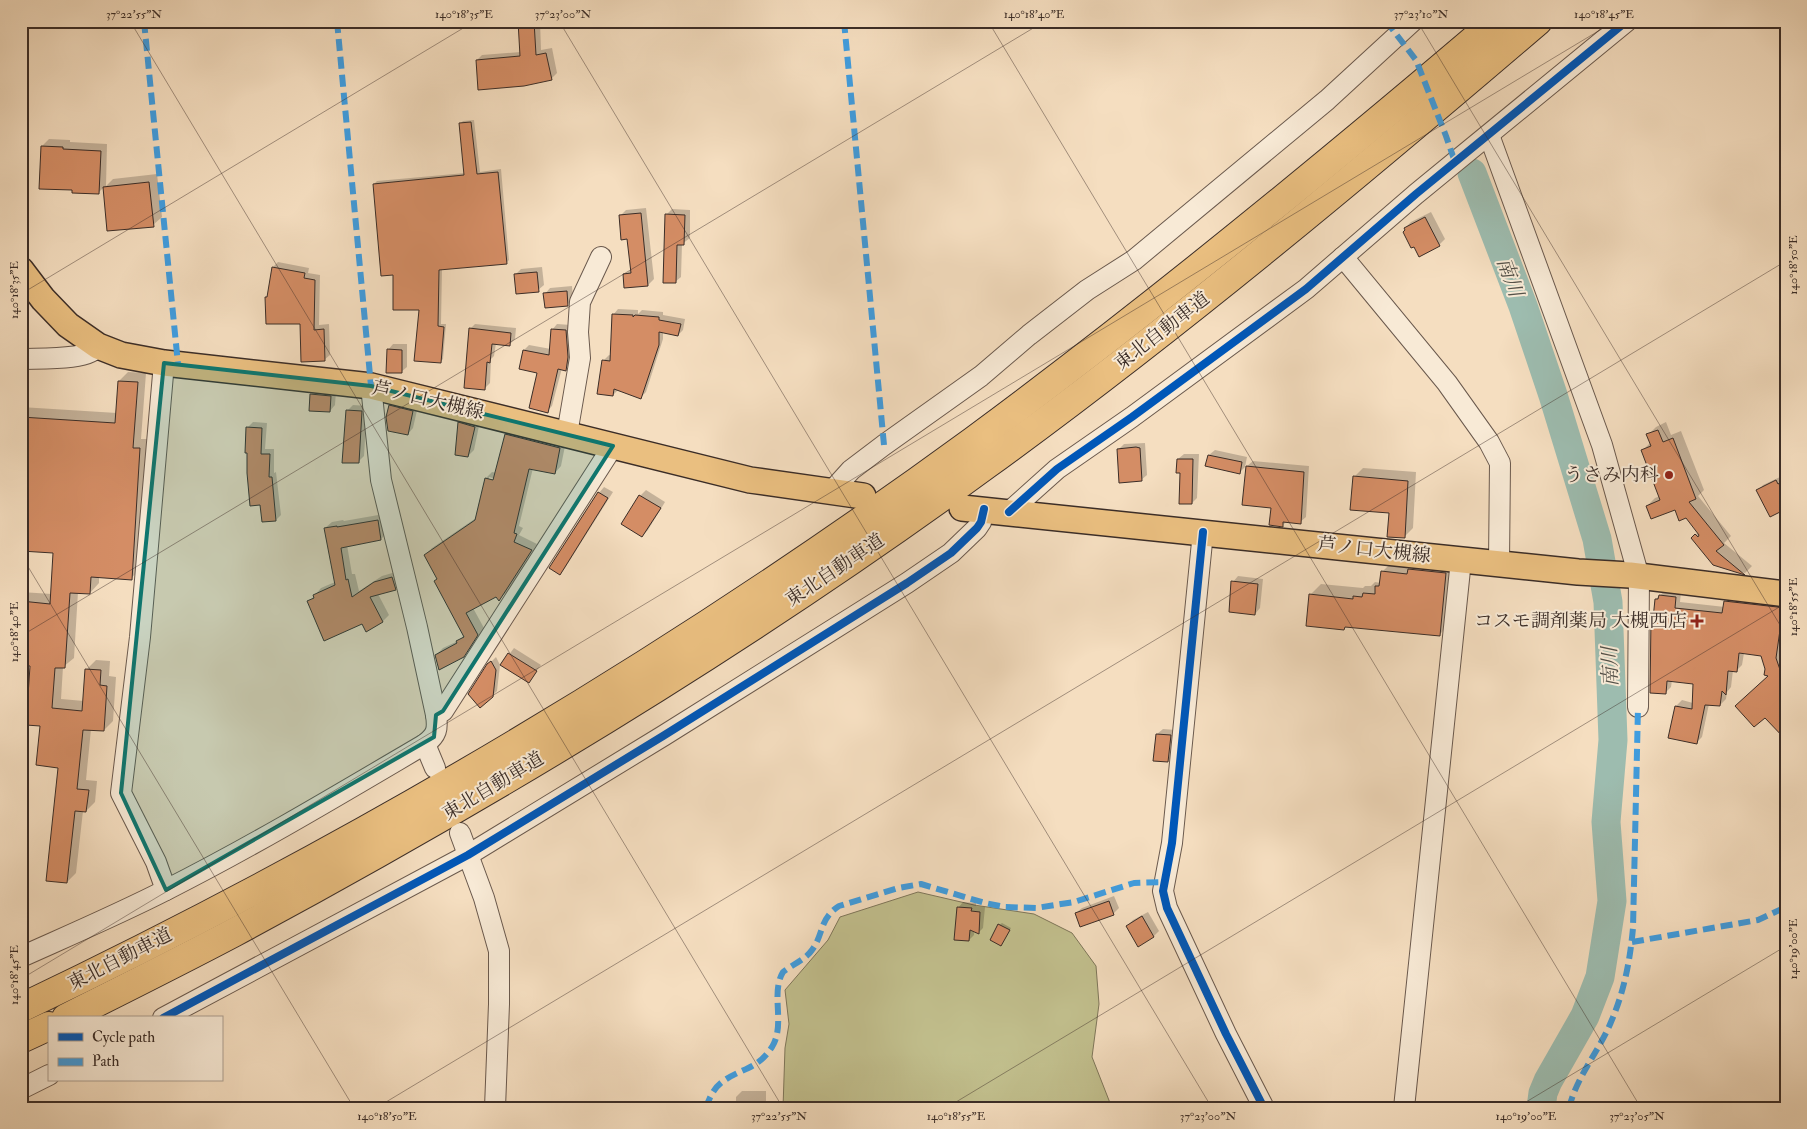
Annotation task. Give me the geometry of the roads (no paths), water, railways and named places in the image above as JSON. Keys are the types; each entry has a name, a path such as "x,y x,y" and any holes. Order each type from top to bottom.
{"highway":[{"name":"東北自動車道","path":"21,1008 218,910 430,794 583,702 820,548 970,443 1084,358 1233,241 1370,129 1496,21"},
{"name":"東北自動車道","path":"70,1016 231,934 449,812 603,721 842,566 986,465 1232,276 1381,155 1538,21"},
{"path":"21,1039 48,1026"}],"main road":[{"name":"芦ノ口大槻線","path":"21,270 43,299 68,326 98,346 121,355 164,363 371,386 750,480 863,496"},
{"name":"芦ノ口大槻線","path":"973,508 1461,560 1634,576 1786,594"}],"street":[{"path":"832,491 851,470 982,376 1029,335 1087,290 1134,260 1327,100 1413,21"},
{"path":"1009,512 1057,469 1132,417 1306,289 1416,194 1627,21"},
{"path":"1489,135 1602,445 1634,576 1638,707"},
{"path":"567,434 580,358 578,332 580,302 601,257"},
{"path":"1343,257 1448,384 1489,442 1500,463 1499,563"},
{"path":"21,359 61,358 86,354 98,346"},
{"path":"164,363 140,637 121,793 156,862 166,890"},
{"path":"21,957 166,890 236,853 426,744 434,737 438,728 436,715 381,480 371,386"},
{"path":"436,715 444,711 612,446"},
{"path":"167,1016 468,854 663,736 908,583 951,553 981,522 973,508"},
{"path":"1203,532 1172,843 1163,891 1167,908 1182,942 1264,1108"},
{"path":"1404,1108 1461,560"},
{"path":"426,744 435,768"},
{"path":"460,833 496,939 500,960 495,1108"},
{"path":"21,1089 48,1076"}],"waterway":[{"name":"南川","path":"1472,173 1523,306 1553,395 1597,539 1608,602 1613,740 1606,822 1612,901 1600,977 1585,1016 1548,1081 1543,1093 1541,1108"}],"place":[{"name":"うさみ内科","path":"1669,475"},
{"name":"コスモ調剤薬局 大槻西店","path":"1697,621"}]}
